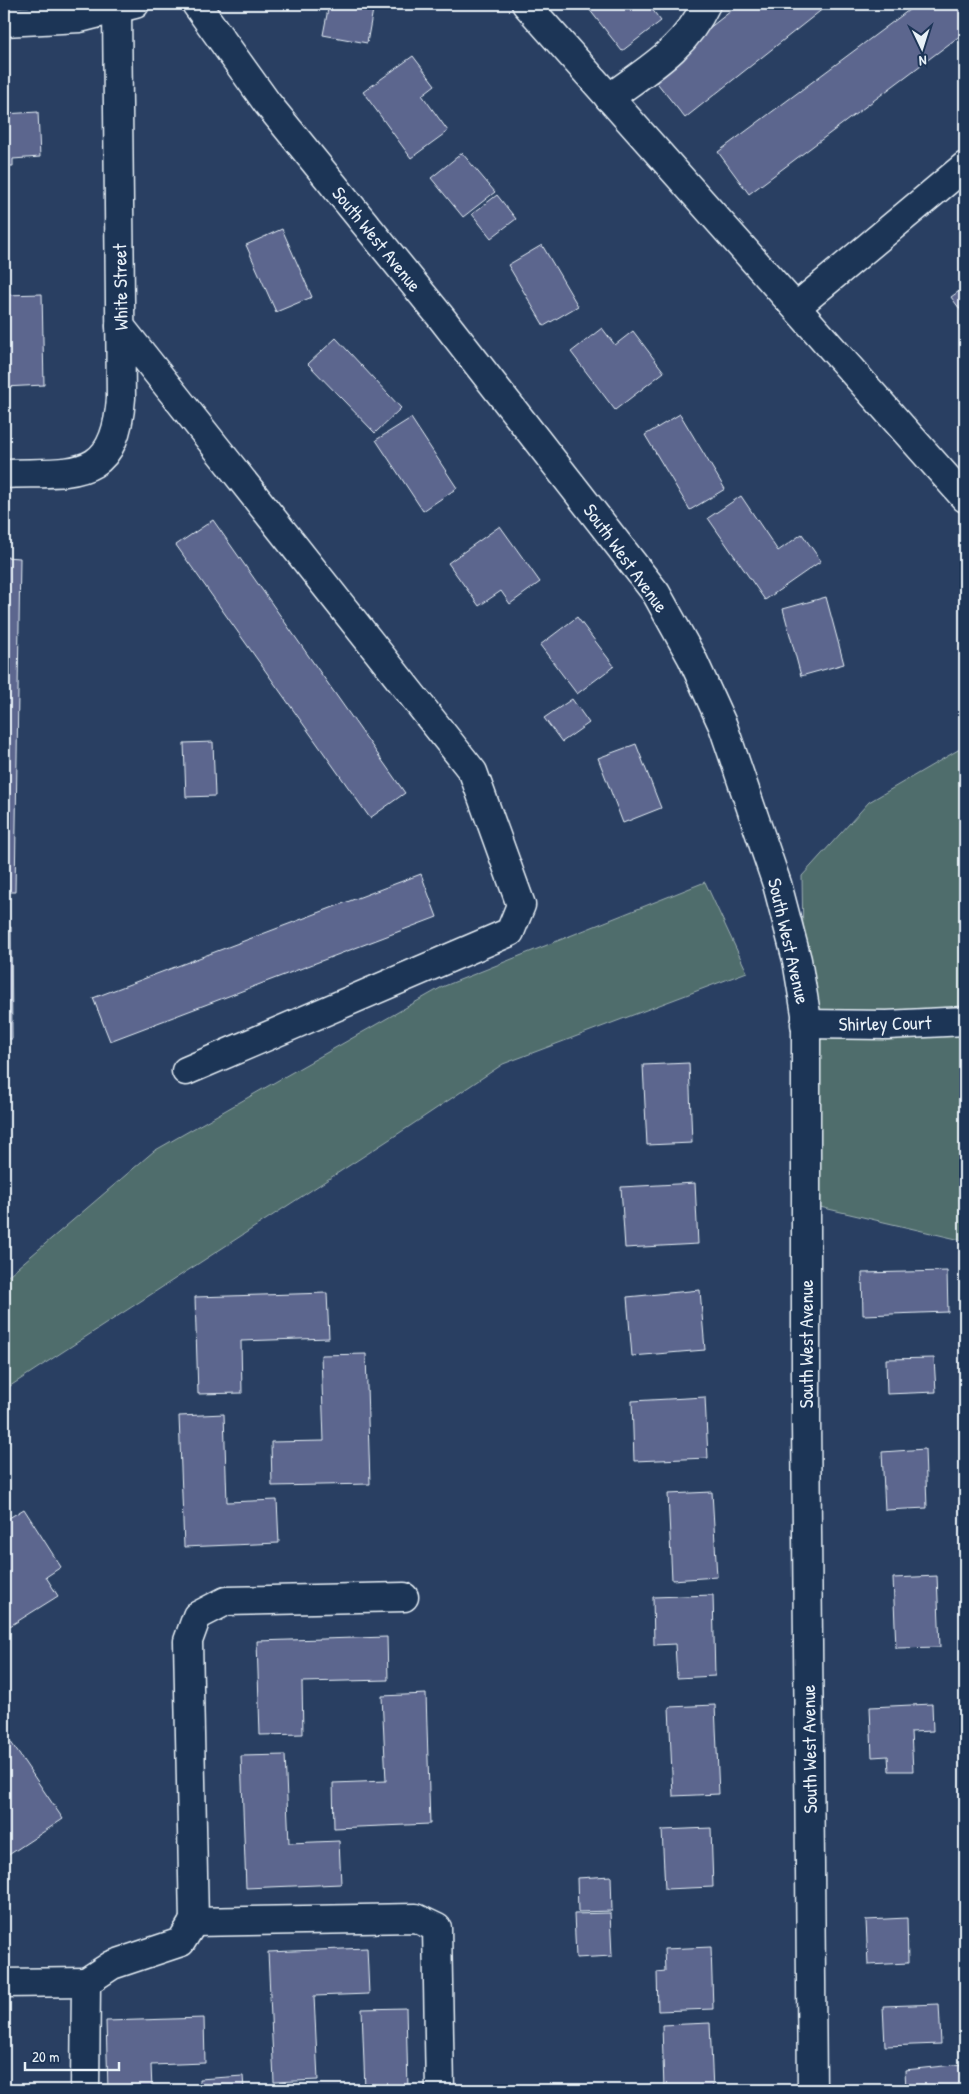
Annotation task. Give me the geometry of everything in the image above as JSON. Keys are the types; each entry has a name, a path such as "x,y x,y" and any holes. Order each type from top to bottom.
{"street":[{"name":"South West Avenue","path":"196,4 267,103 440,316 656,593 692,658 723,726 777,884 797,960 805,1024 806,1420 812,2090"},
{"path":"526,4 965,498"},
{"path":"610,98 678,46 699,18 706,4"},
{"path":"4,22 80,18 126,7"},
{"name":"White Street","path":"4,474 74,470 88,466 105,455 114,440 119,424 126,7"},
{"path":"796,307 965,166"},
{"path":"120,326 473,772 520,905 510,932 186,1071"},
{"name":"Shirley Court","path":"805,1024 887,1025 965,1021"},
{"path":"4,1983 86,1982 112,1965 181,1942 193,1922 188,1641 197,1616 226,1601 404,1597"},
{"path":"193,1922 416,1918 437,1928 440,2090"},
{"path":"85,2090 86,1982"}],"green space":[{"path":"965,746 965,1241 807,1204 802,876 869,802"},
{"path":"705,882 747,972 503,1064 4,1390 4,1279 154,1151 442,987"}],"building":[{"path":"329,4 374,4 367,43 323,35"},
{"path":"585,4 648,4 661,21 622,51"},
{"path":"740,4 829,4 685,118 650,74"},
{"path":"917,4 965,4 965,32 749,194 718,152"},
{"path":"413,56 435,85 422,95 448,131 411,158 363,92"},
{"path":"38,112 40,157 13,159 13,166 4,166 4,114"},
{"path":"462,153 495,192 463,217 431,178"},
{"path":"497,195 516,219 491,238 472,214"},
{"path":"282,229 312,297 276,312 246,245"},
{"path":"542,245 578,306 544,326 508,265"},
{"path":"965,287 965,316 951,297"},
{"path":"42,294 44,385 4,387 4,295"},
{"path":"602,328 615,345 633,331 664,372 615,410 571,352"},
{"path":"336,338 401,408 375,433 308,364"},
{"path":"680,414 725,489 690,510 645,435"},
{"path":"411,418 457,488 423,511 376,440"},
{"path":"741,496 778,551 802,534 821,561 765,600 708,518"},
{"path":"213,520 405,793 370,818 176,545"},
{"path":"500,526 540,582 510,604 501,591 479,606 448,563"},
{"path":"4,557 20,558 15,892 4,892"},
{"path":"826,597 844,664 801,676 783,609"},
{"path":"577,617 614,666 577,694 540,645"},
{"path":"572,699 589,723 562,742 544,718"},
{"path":"213,742 215,796 186,797 184,743"},
{"path":"636,744 661,808 623,823 598,758"},
{"path":"421,874 437,917 110,1041 93,998"},
{"path":"4,927 11,927 12,1039 4,1039"},
{"path":"689,1063 692,1143 647,1145 643,1065"},
{"path":"695,1183 698,1244 625,1248 621,1187"},
{"path":"947,1271 948,1312 863,1315 862,1273"},
{"path":"700,1290 705,1350 632,1356 627,1297"},
{"path":"327,1293 329,1338 241,1341 242,1393 198,1394 195,1297"},
{"path":"366,1354 370,1484 272,1486 271,1442 324,1441 321,1355"},
{"path":"934,1358 936,1392 887,1394 886,1359"},
{"path":"705,1397 708,1458 634,1461 632,1401"},
{"path":"224,1414 227,1502 277,1500 279,1543 184,1547 179,1416"},
{"path":"925,1449 927,1508 885,1510 882,1452"},
{"path":"712,1492 717,1577 672,1580 668,1494"},
{"path":"24,1509 61,1567 46,1577 58,1596 10,1626 4,1615 4,1521"},
{"path":"937,1576 940,1647 896,1648 893,1578"},
{"path":"713,1595 715,1676 677,1678 675,1644 654,1645 653,1597"},
{"path":"387,1637 388,1680 302,1682 303,1734 260,1735 257,1641"},
{"path":"426,1694 430,1824 334,1828 333,1783 386,1781 382,1696"},
{"path":"932,1704 933,1731 911,1732 913,1771 889,1771 888,1756 872,1757 870,1707"},
{"path":"715,1705 719,1794 673,1796 669,1707"},
{"path":"4,1732 63,1819 4,1858"},
{"path":"285,1755 289,1843 339,1841 341,1884 246,1888 241,1756"},
{"path":"711,1828 713,1887 665,1889 662,1830"},
{"path":"611,1876 612,1911 578,1912 577,1878"},
{"path":"610,1913 612,1956 576,1958 574,1914"},
{"path":"907,1918 908,1963 868,1965 866,1920"},
{"path":"711,1947 713,2009 658,2011 657,1972 665,1971 664,1949"},
{"path":"367,1948 369,1994 314,1996 318,2080 274,2082 268,1952"},
{"path":"939,2004 941,2044 885,2046 883,2006"},
{"path":"406,2008 408,2090 365,2090 362,2009"},
{"path":"204,2018 205,2063 151,2065 152,2090 108,2090 106,2021"},
{"path":"710,2023 713,2090 664,2090 662,2025"},
{"path":"963,2064 965,2090 906,2090 905,2070"},
{"path":"243,2076 244,2090 199,2090 199,2079"}]}
